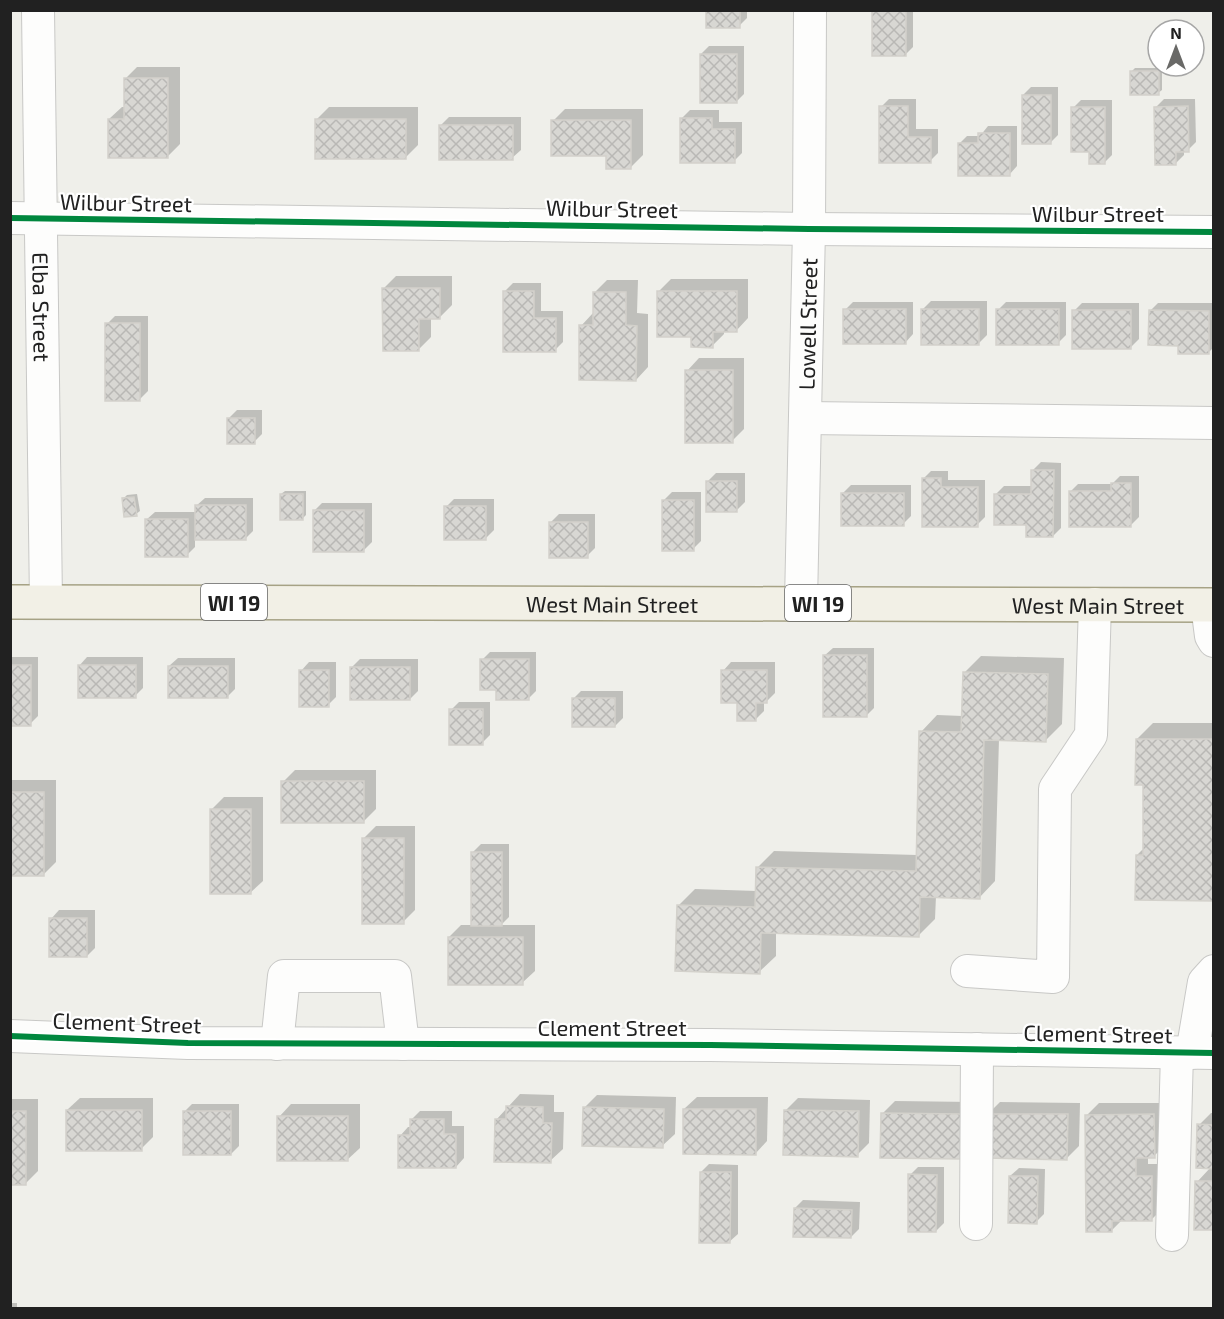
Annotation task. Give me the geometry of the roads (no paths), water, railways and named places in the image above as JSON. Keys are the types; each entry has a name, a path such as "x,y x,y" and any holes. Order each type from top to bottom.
{"main road":[{"name":"West Main Street","path":"10,602 1210,605"}],"street":[{"name":"Elba Street","path":"38,10 25,218 46,602"},
{"name":"Lowell Street","path":"801,603 809,229 810,10"},
{"name":"Wilbur Street","path":"25,218 1214,232"},
{"path":"805,418 1214,423"},
{"path":"967,971 1053,977 1055,789 1090,735 1095,604"},
{"path":"1210,605 1211,636 1214,641"},
{"path":"1172,1235 1204,982 1214,971"},
{"path":"277,1044 284,976 395,976 403,1044"},
{"name":"Clement Street","path":"10,1036 188,1043 977,1049 1194,1053"},
{"path":"976,1224 977,1049"}]}
